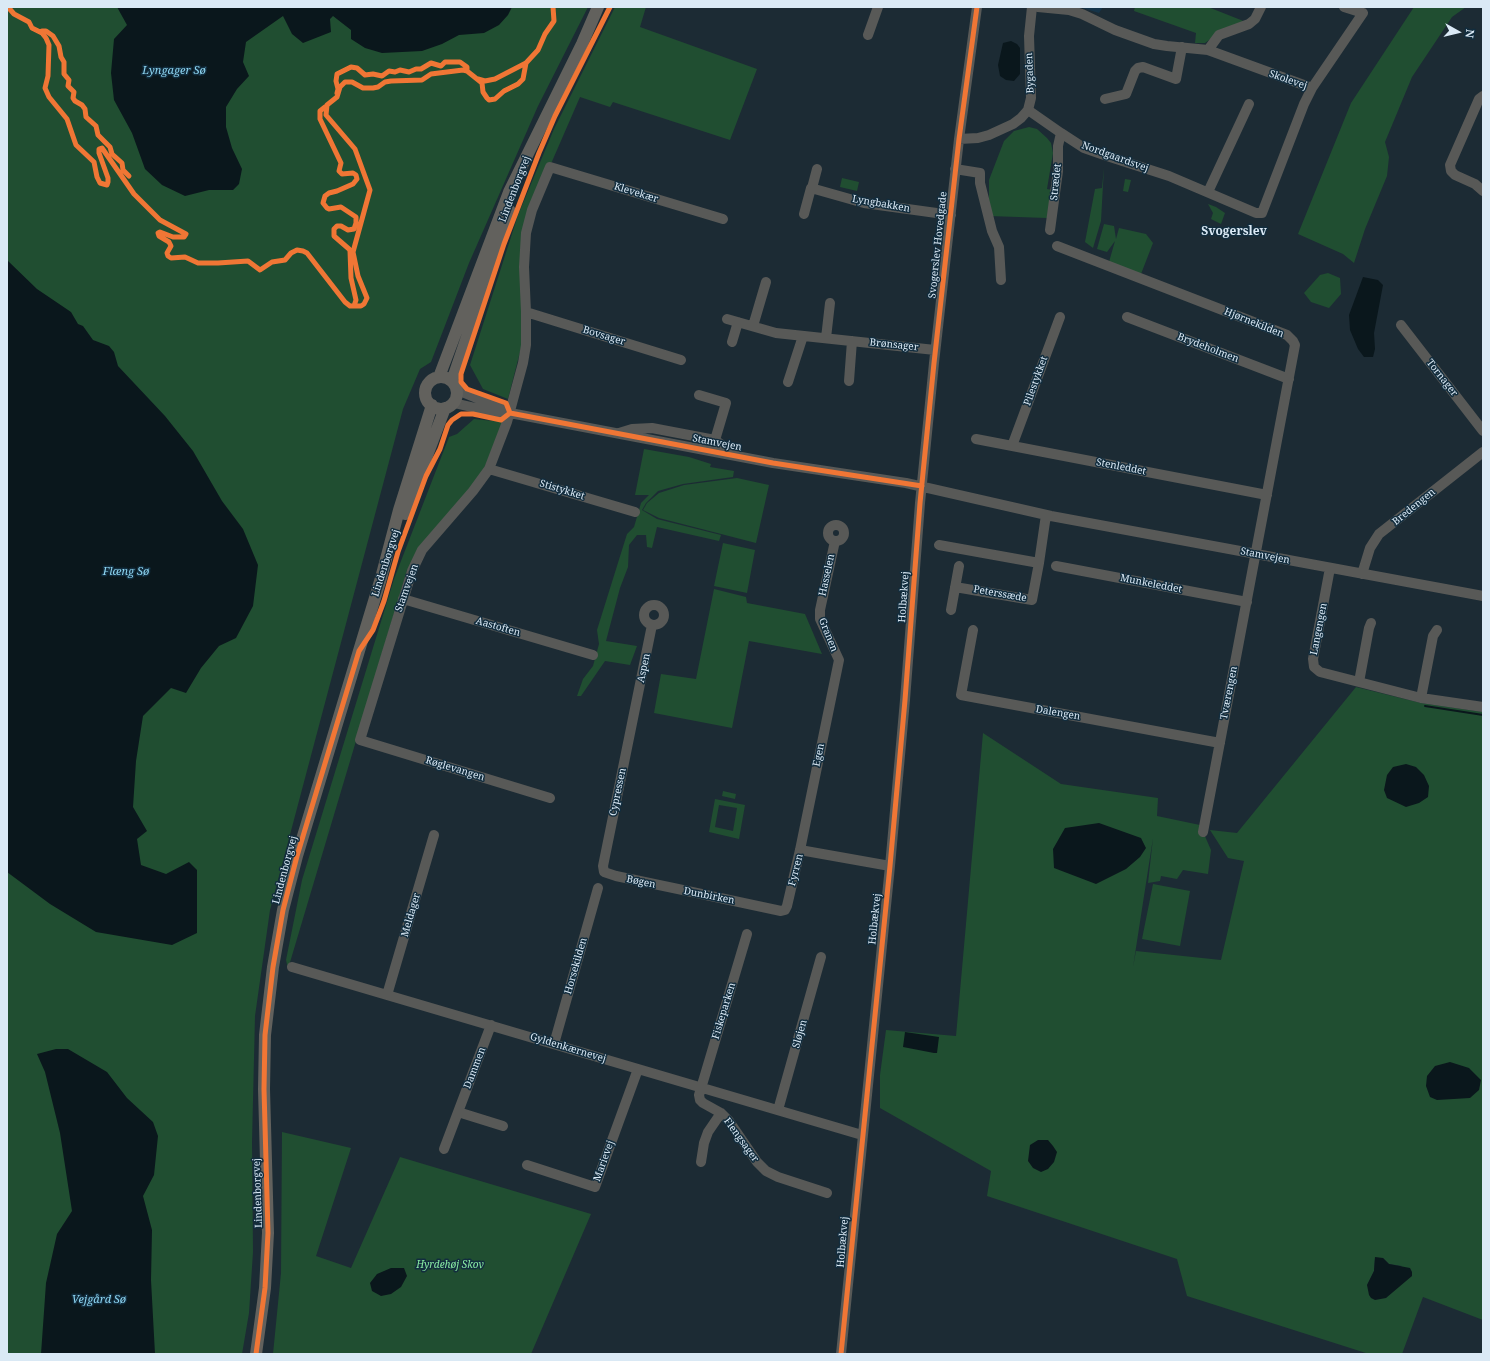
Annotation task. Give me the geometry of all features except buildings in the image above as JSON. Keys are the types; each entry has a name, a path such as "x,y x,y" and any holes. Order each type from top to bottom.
{"main road":[{"name":"Lindenborgvej","path":"439,377 509,192 582,44 598,7"},
{"name":"Lindenborgvej","path":"582,44 605,7"},
{"name":"Lindenborgvej","path":"455,385 537,134"},
{"path":"439,377 446,378 455,385 457,397 449,406 436,408 427,399 427,387 431,380 439,377"},
{"name":"Lindenborgvej","path":"256,1354 264,1288 268,1233 264,1089 265,1035 273,966 283,910 297,856 399,510 432,405"},
{"name":"Lindenborgvej","path":"380,578 426,460 449,406"}],"street":[{"path":"868,35 878,7"},
{"name":"Svogerslev Hovedgade","path":"922,486 955,169 977,7"},
{"name":"Bygaden","path":"1028,110 1031,98 1029,36 1032,7"},
{"name":"Skolevej","path":"1038,7 1069,10 1082,14 1116,30 1154,44 1208,50 1312,88 1363,14 1344,7"},
{"path":"1208,50 1219,35 1249,24 1255,19 1261,7"},
{"path":"1105,99 1126,94 1135,71 1138,68 1143,67 1176,79 1182,47"},
{"name":"Nordgaardsvej","path":"1028,110 1084,148 1169,176 1256,213 1262,212 1304,104 1312,88"},
{"path":"1483,96 1479,99 1450,165 1451,171 1455,175 1475,184 1483,191"},
{"path":"1208,192 1249,104"},
{"path":"959,139 978,138 988,135 1013,124 1028,110"},
{"name":"Strædet","path":"1050,230 1058,171 1058,146 1061,133"},
{"name":"Stamvejen","path":"360,740 412,570 422,550 474,491 489,469 510,412 525,351 526,312 524,267 526,233 532,210 550,167"},
{"name":"Klevekær","path":"550,167 722,219"},
{"path":"804,214 817,169"},
{"path":"955,169 980,173 980,183 992,231 999,247 1001,280"},
{"name":"Lyngbakken","path":"812,188 864,203 951,215"},
{"name":"Hjørnekilden","path":"1057,246 1287,335 1293,342 1295,349 1256,554"},
{"path":"753,326 766,282"},
{"path":"826,338 830,303"},
{"name":"Bovsager","path":"526,312 681,360"},
{"name":"Pilestykket","path":"1012,446 1060,317"},
{"name":"Brydeholmen","path":"1127,317 1289,379"},
{"name":"Brønsager","path":"727,319 776,333 935,350"},
{"path":"732,342 738,322"},
{"name":"Tornager","path":"1401,325 1483,431"},
{"path":"788,382 803,336"},
{"path":"849,381 852,341"},
{"name":"Stamvejen","path":"455,385 510,412 738,456 922,486 1046,515 1483,596"},
{"path":"699,395 726,403 715,440"},
{"name":"Stamvejen","path":"449,406 497,413 510,412"},
{"path":"619,434 632,429 652,428 715,440 738,456"},
{"name":"Stenleddet","path":"976,439 1267,495"},
{"name":"Bredengen","path":"1362,574 1370,548 1379,534 1483,452"},
{"name":"Stistykket","path":"489,469 635,512"},
{"name":"Holbækvej","path":"841,1354 890,866 922,486"},
{"path":"939,545 1039,563 1046,515"},
{"name":"Hasselen","path":"820,610 835,541"},
{"name":"Tværengen","path":"1203,832 1256,554"},
{"name":"Peterssæde","path":"955,586 1032,600 1039,563"},
{"path":"951,610 959,566"},
{"name":"Munkeleddet","path":"1056,566 1247,602"},
{"name":"Langengen","path":"1330,568 1313,659 1314,667 1320,672 1421,698 1483,707"},
{"name":"Aastoften","path":"403,599 593,655"},
{"name":"Granen","path":"820,610 820,619 839,660"},
{"path":"1359,682 1368,628 1371,623"},
{"name":"Aspen","path":"635,711 652,625"},
{"name":"Dalengen","path":"973,630 961,695 1220,743"},
{"path":"1421,698 1433,636 1437,630"},
{"name":"Egen","path":"800,850 839,660"},
{"name":"Cypressen","path":"604,872 602,866 635,711"},
{"name":"Røglevangen","path":"360,740 550,798"},
{"name":"Meldager","path":"387,995 434,835"},
{"name":"Fyrren","path":"740,902 781,911 785,910 800,850 890,866"},
{"name":"Bøgen","path":"604,872 616,876 678,889"},
{"name":"Horsekilden","path":"554,1044 598,888"},
{"name":"Dunbirken","path":"678,889 740,902"},
{"name":"Fiskeparken","path":"701,1088 747,934"},
{"name":"Sløjen","path":"778,1110 821,957"},
{"name":"Gyldenkærnevej","path":"292,967 862,1135"},
{"name":"Dammen","path":"444,1149 491,1025"},
{"name":"Marievej","path":"527,1165 595,1187 638,1069"},
{"name":"Flengsager","path":"701,1088 699,1095 700,1100 721,1113 729,1121 757,1162 766,1171 778,1177 827,1193"},
{"path":"458,1112 503,1126"},
{"name":"Flengsager","path":"701,1162 704,1143 708,1132 721,1113"}],"shaded area":[{"path":"1079,7 1103,7 1099,13"}],"green space":[{"path":"7,7 588,7 538,106 469,263 431,362 420,369 403,409 270,910 255,1016 252,1142 253,1252 249,1313 242,1354 7,1354"},
{"path":"615,7 646,7 640,27 757,69 730,140 613,102 610,107 580,97 527,219 521,348 508,399 483,389 470,365 518,215 554,129"},
{"path":"1135,7 1208,7 1246,22 1220,32 1205,43 1195,43 1196,33 1134,11"},
{"path":"1414,7 1466,7 1452,17 1412,77 1385,142 1389,157 1387,176 1365,229 1354,263 1343,254 1298,234 1351,103"},
{"path":"1029,127 1037,129 1047,138 1051,143 1053,153 1047,189 1052,190 1047,218 989,216 989,180 1004,141 1014,131"},
{"path":"1104,167 1101,221 1093,248 1085,242 1095,189 1102,188"},
{"path":"842,178 859,182 857,191 840,187"},
{"path":"1125,179 1131,180 1128,192 1123,191"},
{"path":"1208,204 1225,213 1221,224 1211,219 1213,213"},
{"path":"1104,224 1114,226 1116,239 1119,228 1146,234 1153,243 1141,274 1109,262 1115,241 1107,252 1097,249"},
{"path":"1328,273 1340,278 1341,294 1329,308 1311,302 1304,293 1320,275"},
{"path":"474,419 503,422 482,474 407,570 288,969 286,960 302,880 394,579 449,437 457,434"},
{"path":"644,449 689,457 711,464 710,467 734,471 733,477 683,484 658,491 646,503 642,510 657,519 721,535 719,541 657,527 652,548 647,547 646,535 637,535 629,545 628,567 620,588 606,641 637,646 630,665 605,661 581,696 577,696 583,679 593,666 599,644 597,630 627,534 634,527 641,503 649,495 635,495"},
{"path":"737,478 769,485 756,543 659,518 643,510 647,503 659,493 684,485"},
{"path":"723,543 755,550 747,593 714,586"},
{"path":"714,589 746,597 747,603 805,614 822,654 749,641 732,728 654,713 661,674 696,679"},
{"path":"1356,687 1421,703 1483,712 1483,1320 1423,1297 1402,1354 1369,1354 1187,1296 1177,1259 987,1196 991,1171 880,1108 880,1075 886,1030 956,1036 983,733 1061,784 1158,798 1157,816 1200,825 1211,850 1208,874 1183,870 1177,879 1161,876 1160,881 1148,883 1153,838 1133,967 1136,951 1221,960 1244,861 1228,858 1210,830 1237,833","holes":["1375,1258 1383,1258 1389,1264 1402,1266 1367,1285 1374,1271"]},
{"path":"723,791 736,794 735,799 722,796"},
{"path":"715,799 745,805 739,839 709,832","holes":["719,805 737,808 733,831 715,827"]},
{"path":"1153,884 1190,891 1180,946 1142,939"},
{"name":"Hyrdehøj Skov","path":"282,1132 351,1148 316,1256 351,1268 400,1157 591,1214 531,1354 273,1354 281,1273"}],"water":[{"name":"Lyngager Sø","path":"117,7 512,7 508,15 499,25 484,33 459,35 442,44 422,51 382,53 365,48 351,39 351,30 333,16 330,19 331,32 303,43 292,34 283,16 246,42 243,62 249,76 237,89 226,107 226,127 232,148 242,169 239,184 233,190 209,190 185,196 162,185 145,169 132,133 114,100 111,73 114,39 127,25"},
{"path":"1011,41 1017,44 1020,48 1020,74 1014,81 1006,80 1000,76 998,65 1003,43"},
{"name":"Flæng Sø","path":"7,260 37,289 71,312 78,324 83,326 93,340 109,346 114,352 118,366 165,416 193,451 222,501 243,529 258,565 253,606 236,638 219,646 201,668 186,693 171,688 143,716 136,761 133,807 147,831 137,839 141,865 166,874 189,862 197,870 197,933 172,945 96,932 50,904 7,872"},
{"path":"1363,277 1378,280 1383,285 1374,333 1375,349 1373,357 1364,357 1358,349 1350,330 1349,315"},
{"path":"1406,764 1416,767 1424,775 1429,786 1428,797 1419,803 1406,807 1387,798 1384,790 1387,775 1393,767"},
{"path":"1099,823 1141,838 1146,848 1140,857 1126,869 1096,884 1054,868 1053,849 1065,828"},
{"path":"905,1032 939,1037 937,1053 903,1047"},
{"name":"Vejgård Sø","path":"56,1049 68,1049 107,1072 127,1098 153,1122 158,1136 154,1175 143,1196 152,1230 151,1280 155,1354 41,1354 46,1283 57,1234 72,1211 60,1133 45,1072 37,1054"},
{"path":"1450,1062 1469,1068 1481,1080 1479,1090 1470,1098 1437,1100 1430,1097 1426,1086 1427,1076 1435,1066"},
{"path":"1038,1140 1048,1140 1057,1152 1054,1162 1048,1169 1041,1172 1033,1168 1028,1161 1030,1145"},
{"path":"1375,1257 1383,1258 1389,1264 1410,1268 1412,1276 1386,1298 1375,1300 1369,1295 1367,1285 1374,1271"},
{"path":"391,1268 404,1268 407,1276 401,1287 391,1294 381,1296 372,1291 370,1283 377,1274"}],"waterway":[{"path":"1425,706 1483,715"}],"cycle path":[{"path":"8,7 14,14 29,22 32,28 42,33 46,38 49,45 48,76 45,88 49,97 67,119 76,145 94,162 97,177 100,183 107,185 108,182 99,153 99,149 102,148 134,194 160,220 186,234 184,237 173,237 160,232 158,233 159,236 169,242 171,246 167,253 168,256 171,258 185,257 198,263 248,261 260,270 272,262 285,260 291,253 297,250 303,251 307,253 345,302 350,306 361,306 367,298 358,276 353,252 370,190 355,149 326,115 327,105 337,97 340,87 345,82 352,82 363,88 373,88 378,87 385,82 422,80 431,74 463,70 467,71 482,83 483,92 489,100 495,99 504,91 518,84 523,79 526,63 538,50 545,34 554,21 553,7"},
{"path":"510,413 506,403 467,389 461,382 461,374 504,244 539,153 555,116 610,7"},
{"path":"841,1354 890,866 905,700 920,503 934,363 959,139 977,7"},
{"path":"42,31 46,31 53,36 59,46 61,57 64,62 64,74 69,80 68,86 74,92 73,98 85,109 86,117 96,126 98,135 110,147 112,154 122,163 123,170 129,176"},
{"path":"337,93 337,74 351,67 357,68 365,75 373,74 382,76 389,71 395,72 400,70 409,72 416,69 421,69 431,63 441,66 445,62 460,62 467,67 467,71"},
{"path":"478,79 485,81 495,79 526,63"},
{"path":"325,107 320,111 320,119 341,163 339,171 342,174 353,173 356,175 357,179 353,184 329,193 325,196 323,203 329,209 341,207 356,217 354,229 348,230 341,226 337,226 334,229 334,236 350,251 351,278 356,300 354,306"},
{"path":"510,413 773,463 922,486"},
{"path":"256,1354 265,1288 268,1233 264,1089 265,1035 273,967 283,910 297,856 359,651 373,630 384,601 398,552 426,476 440,449 448,425 452,420 461,414 473,414 501,420 510,413"}],"district":[{"name":"Svogerslev","path":"1234,232"}]}
